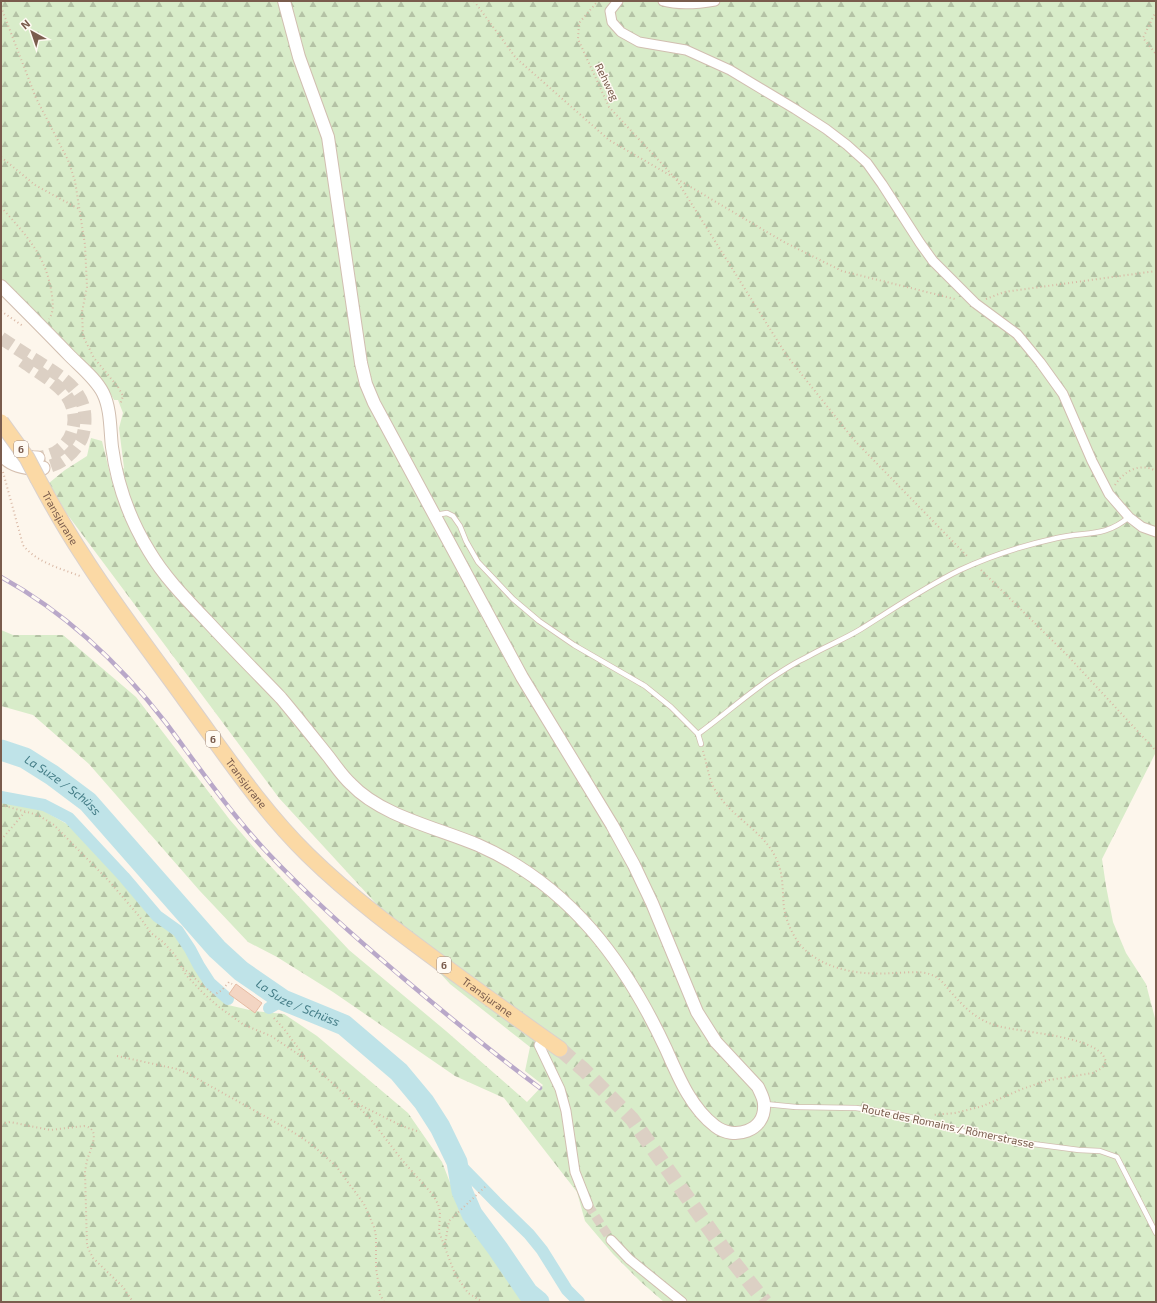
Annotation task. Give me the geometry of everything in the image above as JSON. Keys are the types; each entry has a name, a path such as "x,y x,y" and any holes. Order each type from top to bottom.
{"main road":[{"name":"Transjurane","path":"1,422 26,458 40,468 78,549 125,618 223,754 283,829 306,854 390,926 560,1049"},
{"path":"1,442 12,451 30,458 40,468"},
{"path":"1,454 18,465 40,468"}],"street":[{"path":"1,286 96,383 103,393 109,415 116,467 128,509 136,528 156,562 182,595 300,720 349,783 360,794 373,803 505,858 550,889 585,920 624,970 656,1027 684,1086 706,1118 724,1132 733,1134 751,1130 758,1123 763,1114 764,1104 758,1087 716,1042 697,1012 652,903 634,865 612,825 522,676 389,431 366,384 361,363 328,137 299,57 284,1"},
{"path":"618,1 610,11 612,22 621,32 639,42 686,50 730,70 826,129 847,145 867,164 933,261 975,303 1016,334 1040,362 1062,394 1092,462 1109,494 1128,517 1142,527 1156,532"},
{"path":"663,1 673,4 698,4 715,1"},
{"path":"540,1045 560,1089 566,1112 575,1172 579,1186 588,1205"},
{"path":"611,1240 629,1259 682,1302"}],"lane":[{"path":"435,514 447,513 453,516 460,526 466,541 478,562 513,599 539,621 574,645 645,686 671,707 698,734 701,744"},
{"path":"698,734 749,694 806,657 851,636 940,580 975,564 1021,548 1059,538 1107,531 1120,524 1128,517"},
{"path":"532,1030 540,1045"},
{"name":"Route des Romains / Römerstrasse","path":"764,1104 796,1107 856,1108 892,1113 943,1127 1002,1140 1100,1151 1117,1157 1156,1233"}],"path":[{"path":"474,1 516,58 609,140 784,242 842,271 975,303 1004,292 1156,271"},
{"name":"Rehweg","path":"595,1 597,2 579,23 578,39 609,107 676,179"},
{"path":"1,8 36,98 68,160 75,181 85,244 86,287 82,312 83,336 94,358 118,387 123,396 117,411 109,415"},
{"path":"1156,11 1143,38 1156,54"},
{"path":"1,157 35,185 79,210"},
{"path":"676,179 787,356 854,440 975,564 1067,655 1156,751"},
{"path":"1,207 26,236 40,255 46,268 54,308 50,318 41,326"},
{"path":"1109,494 1125,473 1138,467 1153,469 1156,471"},
{"path":"701,744 716,792 724,803 766,842 775,857 782,873 784,908 789,925 797,942 809,954 822,961 851,972 874,974 921,972 932,975 942,982 973,1015 985,1022 999,1027 1065,1038 1094,1048 1103,1054 1106,1062 1102,1068 1093,1073 1049,1080 1022,1089 983,1106 954,1113 931,1115 923,1121"},
{"path":"1,806 38,816 54,825 110,881 151,933 163,942 175,955 188,978 203,993 244,1025 271,1036 307,1060 322,1072 339,1090 369,1117 402,1160 434,1195 440,1212 440,1232 455,1274 468,1293 483,1302"},
{"path":"1,840 25,812"},
{"path":"182,967 214,995 222,990 229,982 232,984"},
{"path":"274,1018 307,1060"},
{"path":"117,1056 177,1069 187,1073 293,1132 326,1156 336,1166 364,1204 374,1227 376,1236 376,1268 380,1294 384,1302"},
{"path":"355,1103 402,1126 420,1132"},
{"path":"1,1124 10,1122 50,1130 84,1126 89,1127 92,1130 94,1133 93,1146 86,1161 87,1246 94,1258 123,1287 133,1302"},
{"path":"445,1246 449,1220 486,1186"}],"green space":[{"path":"1,1 1156,1 1156,752 1102,859 1113,922 1126,953 1146,984 1156,1022 1156,1302 664,1302 613,1254 585,1221 577,1192 504,1098 455,1076 333,992 277,957 248,942 199,890 89,764 33,715 1,706 1,630 13,635 63,635 136,697 230,820 262,857 349,950 446,1031 527,1102 543,1085 525,1071 530,1047 450,984 279,798 67,514 49,483 65,470 87,456 91,438 102,441 111,478 124,468 119,428 123,413 118,400 114,400 103,381 1,278"},
{"path":"1,799 28,802 74,828 97,847 178,933 203,981 228,1005 254,1011 284,1014 317,1036 408,1113 442,1162 456,1198 480,1240 523,1302 1,1302"}],"building":[{"path":"236,984 262,1003 255,1013 229,994"}],"waterway":[{"name":"La Suze / Schüss","path":"1,750 25,758 52,775 88,802 217,949 241,971 283,1000 344,1025 399,1072 424,1102 440,1127 457,1162 462,1191 472,1214 528,1293 539,1302"},
{"path":"1,797 44,805 69,818 124,877 157,916 178,931 210,983 228,999"},
{"path":"269,1008 283,1000"},
{"path":"457,1162 529,1234 542,1250 567,1290 579,1302"}],"tunnel":[{"path":"1,338 70,384 81,399 85,419 82,438 70,455 60,462 43,468"},
{"path":"22,361 62,390 73,409 74,424 72,432 65,445 57,452 38,458"},
{"path":"560,1049 584,1070 632,1119 725,1251 765,1302"},
{"path":"588,1205 611,1240"}],"railway":[{"path":"1,577 48,607 70,624 111,661 149,702 166,723 239,820 281,867 315,900 420,992 488,1048 540,1088"}]}
